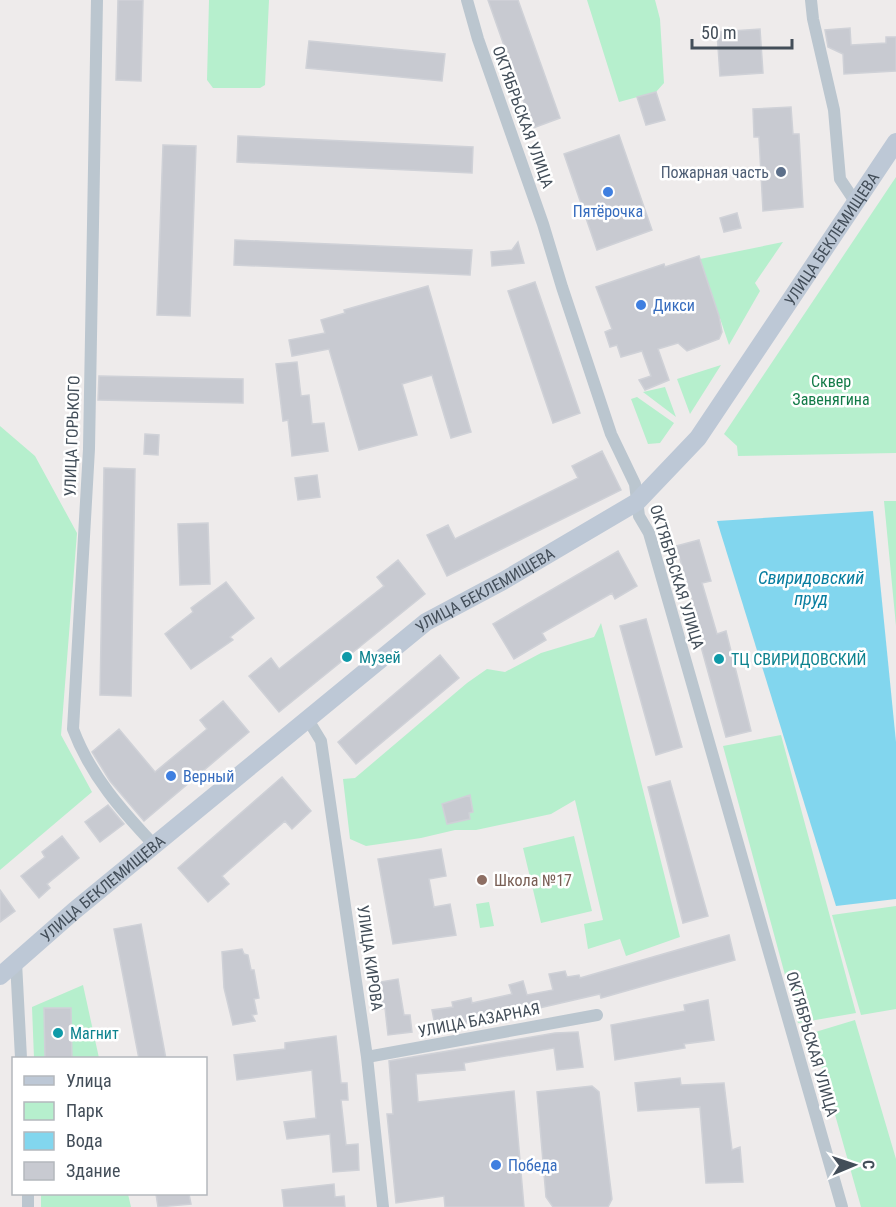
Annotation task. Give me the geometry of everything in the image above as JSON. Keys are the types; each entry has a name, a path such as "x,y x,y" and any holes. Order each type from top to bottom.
{"main road":[{"name":"УЛИЦА БЕКЛЕМИЩЕВА","path":"0,976 74,911 426,621 503,581 637,502 698,438 896,142"}],"street":[{"name":"УЛИЦА ГОРЬКОГО","path":"97,0 89,449 73,729 81,751 98,779 155,846"},
{"name":"ОКТЯБРЬСКАЯ УЛИЦА","path":"467,0 478,39 543,224 611,434 634,484 639,516 649,533 842,1207"},
{"path":"811,0 813,19 834,110 840,180 856,203"},
{"name":"УЛИЦА КИРОВА","path":"307,718 321,741 367,1057 383,1207"},
{"path":"16,962 21,1057"},
{"name":"УЛИЦА БАЗАРНАЯ","path":"367,1057 597,1015"}],"green space":[{"path":"209,0 269,0 265,85 260,88 213,88 207,80"},
{"path":"587,0 655,0 660,19 664,83 656,92 619,102"},
{"name":"Сквер Завенягина","path":"896,177 896,453 738,456 737,446 724,434"},
{"path":"783,242 755,283 760,291 729,345 700,259"},
{"path":"721,365 690,414 677,379"},
{"path":"665,387 676,417 643,392"},
{"path":"637,397 674,423 660,443 648,444 631,399"},
{"path":"0,426 35,456 77,533 61,735 92,792 0,870"},
{"path":"884,501 896,501 896,626"},
{"path":"601,623 680,937 626,956 620,939 588,949 584,924 603,920 575,800 551,814 476,830 455,830 421,838 366,846 350,839 343,779 355,778 467,683 487,669 505,672 541,653 594,637"},
{"path":"781,735 856,1013 798,1023 723,746"},
{"path":"574,836 592,911 541,923 523,848"},
{"path":"489,902 494,926 480,928 476,904"},
{"path":"896,906 896,1009 861,1015 832,915"},
{"path":"83,985 99,1057 34,1057 32,1007"},
{"path":"855,1020 896,1159 896,1207 861,1207 812,1033"},
{"path":"41,1195 128,1195 131,1207 41,1207"}],"water":[{"name":"Свиридовский пруд","path":"873,511 896,742 896,899 836,906 717,521"}],"building":[{"path":"118,0 143,0 141,81 116,80"},
{"path":"488,0 518,0 560,118 533,128"},
{"path":"850,28 851,45 886,43 886,37 896,37 896,71 844,74 843,54 828,47 825,30"},
{"path":"760,29 763,73 720,76 717,32"},
{"path":"309,41 445,54 442,81 306,68"},
{"path":"656,92 665,120 646,125 637,97"},
{"name":"Пожарная часть","path":"791,107 793,134 799,134 803,207 763,211 759,137 754,137 753,109"},
{"name":"Пятёрочка","path":"619,135 652,230 597,250 564,154"},
{"path":"238,136 473,147 472,173 237,162"},
{"path":"163,145 196,146 190,316 157,315"},
{"path":"737,213 741,228 724,232 720,218"},
{"path":"235,240 472,250 470,275 234,265"},
{"path":"518,242 524,263 492,266 491,252 512,250"},
{"path":"699,256 722,332 719,339 687,351 678,343 658,349 669,380 645,390 639,380 651,376 642,351 621,357 617,345 610,347 605,332 612,329 596,287 664,264 665,267"},
{"path":"535,282 580,413 553,423 508,291"},
{"path":"428,286 471,432 451,438 432,375 402,384 417,435 359,450 329,349 292,356 289,340 325,333 321,320 345,313 344,310"},
{"path":"297,362 301,396 309,395 312,424 324,423 328,451 292,456 288,420 283,421 276,364"},
{"path":"99,376 243,379 243,403 98,400"},
{"path":"145,434 159,435 158,455 144,454"},
{"path":"602,451 621,490 447,576 427,535 448,525 455,539 578,478 572,466"},
{"path":"104,468 135,469 131,696 100,695"},
{"path":"317,475 320,497 298,500 295,478"},
{"path":"208,523 210,584 180,585 178,524"},
{"path":"699,540 711,581 702,583 717,634 726,631 751,731 726,737 689,603 693,602 676,546"},
{"path":"618,551 637,586 615,599 612,593 542,633 546,640 514,659 493,624"},
{"path":"398,560 425,594 279,712 249,676 271,658 279,669 384,586 377,577"},
{"path":"226,582 254,618 230,637 233,640 191,669 165,634 193,612 191,608"},
{"path":"646,619 682,747 656,755 620,626"},
{"path":"440,655 459,678 356,764 338,742"},
{"path":"223,701 249,732 144,821 110,781 92,752 119,729 155,772 207,729 200,720"},
{"path":"282,777 311,811 292,829 285,821 222,876 229,884 208,902 178,868"},
{"path":"670,781 708,916 683,923 648,787"},
{"path":"470,795 473,812 469,813 470,819 447,824 442,804"},
{"path":"108,805 124,824 100,842 85,822"},
{"path":"62,836 79,858 47,884 50,888 39,898 21,876 45,857 42,852"},
{"path":"441,849 446,876 429,879 434,907 450,904 456,935 393,944 378,859"},
{"path":"0,890 15,911 0,922"},
{"path":"141,924 166,1057 139,1057 114,929"},
{"path":"729,935 735,960 601,998 600,994 522,1012 476,1019 476,1021 436,1030 432,1010 453,1007 452,1002 471,998 472,1003 512,994 509,985 523,981 527,995 553,990 549,974 565,971 567,977 579,975 580,978"},
{"path":"242,949 244,954 248,955 251,970 254,970 259,998 254,999 257,1014 252,1015 255,1021 233,1025 224,988 222,952"},
{"path":"398,979 404,1015 410,1015 412,1032 388,1035 385,1008 377,1010 374,983"},
{"path":"708,1000 714,1040 684,1044 685,1048 615,1060 611,1025 685,1011 684,1005"},
{"name":"Магнит","path":"44,1008 71,1008 72,1057 45,1057"},
{"path":"578,1032 583,1067 557,1070 554,1048 464,1063 465,1070 416,1074 418,1102 514,1091 524,1207 445,1207 444,1196 396,1203 387,1114 393,1114 389,1061 555,1033"},
{"path":"336,1036 341,1083 347,1083 348,1100 341,1100 346,1145 358,1144 359,1170 333,1172 330,1134 287,1139 284,1122 316,1118 312,1070 237,1080 234,1055 285,1049 285,1043"},
{"path":"680,1078 681,1085 724,1083 732,1150 740,1147 743,1182 706,1183 700,1107 638,1111 635,1083"},
{"path":"592,1086 599,1092 612,1199 608,1207 553,1207 546,1197 537,1092"},
{"path":"334,1184 335,1197 344,1196 345,1207 284,1207 282,1190"},
{"path":"156,1195 189,1195 191,1204 158,1207"}],"place":[{"name":"Пожарная часть","path":"781,172"},
{"name":"Пятёрочка","path":"608,192"},
{"name":"Дикси","path":"641,305"},
{"name":"Музей","path":"347,657"},
{"name":"ТЦ СВИРИДОВСКИЙ","path":"719,659"},
{"name":"Верный","path":"171,776"},
{"name":"Школа №17","path":"482,880"},
{"name":"Магнит","path":"58,1033"},
{"name":"Победа","path":"496,1165"}]}
